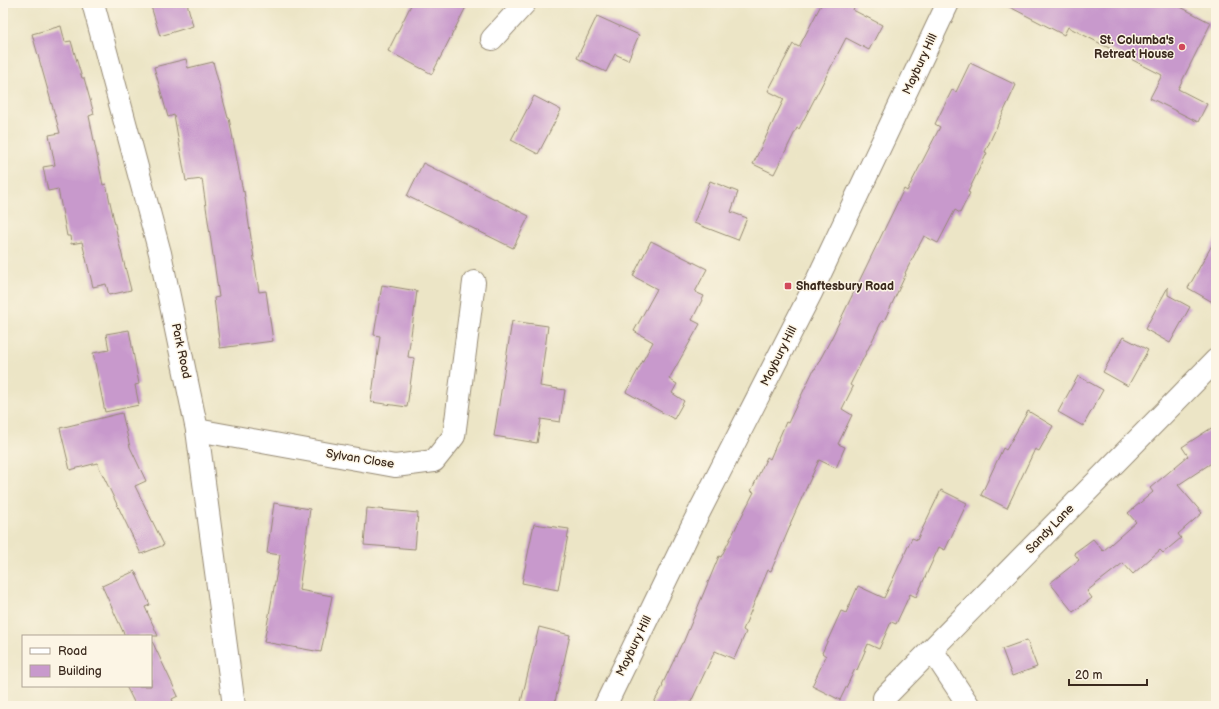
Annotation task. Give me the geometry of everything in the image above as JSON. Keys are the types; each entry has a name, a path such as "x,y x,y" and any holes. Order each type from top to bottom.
{"street":[{"name":"Park Road","path":"93,3 160,253 197,430 234,706"},
{"path":"492,39 525,3"},
{"name":"Maybury Hill","path":"605,706 692,526 811,293 948,3"},
{"name":"Sylvan Close","path":"197,430 395,466 434,461 454,436 474,282"},
{"name":"Sandy Lane","path":"884,698 1216,360"},
{"path":"932,650 970,706"}],"building":[{"path":"150,3 187,3 193,26 160,36"},
{"path":"412,3 468,3 432,74 388,51"},
{"path":"822,3 856,3 853,10 882,25 869,50 846,38 774,174 753,164 784,99 768,91 793,44 799,47"},
{"path":"1002,3 1173,3 1211,23 1178,89 1207,104 1198,122 1150,98 1162,75 1068,27 1064,35"},
{"path":"597,16 639,35 628,60 615,54 606,72 577,58"},
{"path":"61,26 65,42 71,41 82,78 84,78 94,114 89,116 103,185 106,184 131,290 109,295 106,284 93,287 82,242 71,244 70,236 67,236 58,189 48,191 43,167 55,165 49,135 60,133 32,34"},
{"path":"186,59 188,68 213,62 229,118 243,192 244,191 259,292 266,291 273,341 220,348 214,298 219,297 202,179 186,181 174,115 168,117 154,67"},
{"path":"970,63 1016,85 985,152 987,153 968,192 970,193 960,213 955,210 938,243 924,236 905,273 906,274 884,321 882,321 850,385 853,387 842,409 852,415 838,444 845,447 836,468 819,460 790,524 771,571 768,570 743,630 746,632 734,659 715,651 689,706 652,706 683,643 719,556 721,557 754,492 751,491 767,457 770,459 786,422 788,423 814,369 831,339 904,189 907,191 940,127 935,124 952,90 956,92"},
{"path":"534,96 561,110 538,154 511,140"},
{"path":"423,163 529,216 513,248 407,196"},
{"path":"710,181 738,192 731,212 747,218 738,240 694,223"},
{"path":"1216,238 1216,304 1188,288"},
{"path":"651,241 707,269 695,292 704,296 692,320 700,324 669,379 677,384 672,393 684,401 674,419 626,392 653,342 634,331 657,289 633,276"},
{"path":"382,285 417,291 408,357 414,358 407,407 371,402 380,336 374,335"},
{"path":"1168,287 1168,295 1190,307 1170,343 1145,329"},
{"path":"512,321 548,326 540,386 565,390 560,422 541,419 537,443 494,436"},
{"path":"129,330 139,384 135,385 139,405 105,412 93,353 109,350 106,334"},
{"path":"1123,337 1148,350 1128,386 1103,372"},
{"path":"1078,376 1103,390 1083,426 1058,412"},
{"path":"1028,411 1053,426 1039,451 1035,449 1007,508 981,495 1003,448 1006,450"},
{"path":"122,413 130,447 146,481 135,486 164,545 141,554 97,463 70,470 60,428"},
{"path":"1216,425 1216,460 1178,485 1202,513 1178,534 1181,538 1163,553 1160,550 1133,574 1123,563 1087,591 1092,598 1073,612 1050,583 1079,560 1074,553 1093,539 1103,551 1136,522 1128,513 1153,492 1150,488 1188,456 1182,447"},
{"path":"941,490 967,503 945,550 939,547 916,597 910,594 896,624 891,622 879,649 868,644 857,670 855,669 840,700 812,686 826,656 822,653 841,611 846,613 858,586 884,598 912,538 917,540"},
{"path":"274,503 310,509 299,590 332,596 321,652 264,642 280,555 267,553"},
{"path":"367,508 418,513 415,549 364,545"},
{"path":"534,524 569,529 558,590 522,583"},
{"path":"135,571 150,605 145,607 158,636 125,635 102,586"},
{"path":"539,627 570,635 554,706 520,706"},
{"path":"1027,640 1037,667 1012,676 1002,649"},
{"path":"152,641 178,696 172,699 175,706 136,706 126,687 152,687"}],"place":[{"name":"St. Columba's Retreat House","path":"1182,47"},
{"name":"Shaftesbury Road","path":"788,286"}]}
